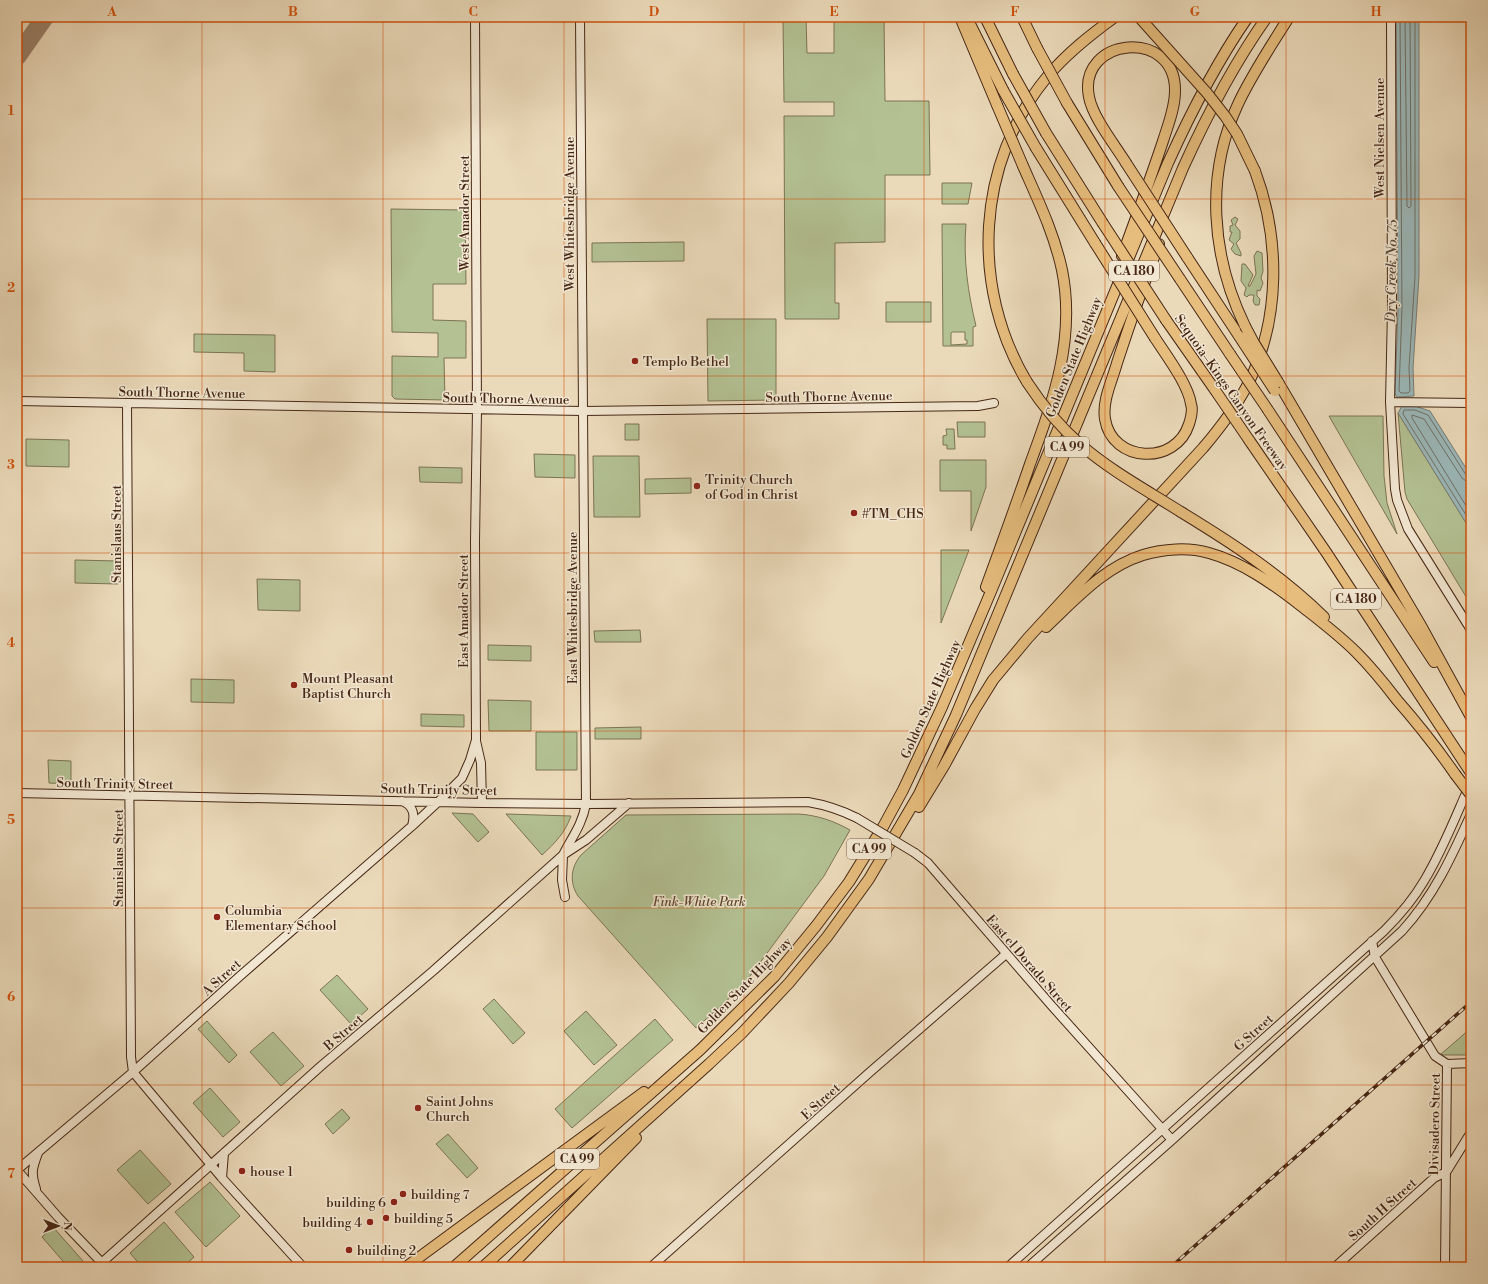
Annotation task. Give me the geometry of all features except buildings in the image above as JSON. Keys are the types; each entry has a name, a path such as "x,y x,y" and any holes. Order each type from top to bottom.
{"highway":[{"path":"942,707 1043,428 1059,376 1064,350 1066,311 1062,271 1050,227 960,17"},
{"path":"967,17 1003,90 1036,148 1095,243 1155,338 1186,387 1192,404 1192,412 1188,428 1181,440 1175,445 1161,452 1154,454 1139,454 1121,445 1111,434 1105,419 1105,405 1132,316 1204,121"},
{"name":"Sequoia–Kings Canyon Freeway","path":"984,17 1013,74 1046,133 1102,222 1166,320 1326,552 1471,773"},
{"name":"Sequoia–Kings Canyon Freeway","path":"1022,17 1067,103 1118,186 1471,718"},
{"path":"1115,17 1076,47 1051,73 1034,95 1014,129 1006,148 995,184 989,214 988,238 990,281 994,303 1005,340 1014,360 1046,410 1080,445 1121,474 1272,571 1308,602 1342,635 1422,729 1471,795"},
{"path":"869,879 928,793 993,680 1075,587 1203,448 1229,416 1248,383 1266,333 1270,312 1274,271 1270,224 1262,189 1255,171 1237,134 1225,116 1207,93 1139,17"},
{"name":"Golden State Highway","path":"454,1267 700,1050 774,977 805,940 849,882 883,827 903,790 942,707 1168,163 1190,114 1215,68 1248,17"},
{"name":"CA 99","path":"483,1267 709,1064 756,1019 828,937 869,879 919,794 950,728 1183,168 1204,121 1229,76 1267,17"},
{"path":"1288,17 1247,86 1226,136 1219,170 1216,220 1220,249 1230,292 1245,326 1276,386 1420,624 1471,718"},
{"path":"1079,377 1156,160 1175,98 1175,83 1167,64 1162,58 1150,50 1136,46 1122,47 1105,56 1095,65 1089,79 1088,86 1092,109 1126,163 1187,257 1239,336 1276,386"},
{"path":"1005,665 1089,587 1113,569 1142,555 1184,550 1208,552 1248,569 1288,596 1355,651"},
{"path":"406,1267 700,1050"},
{"path":"510,1267 709,1064"}],"street":[{"name":"West Amador Street","path":"475,17 477,409"},
{"name":"West Whitesbridge Avenue","path":"580,17 583,411"},
{"name":"West Nielsen Avenue","path":"1391,17 1393,402"},
{"name":"South Thorne Avenue","path":"17,401 583,411 978,406 994,403"},
{"path":"1471,403 1393,402 1397,500 1408,529 1471,630"},
{"name":"Stanislaus Street","path":"127,403 131,1050 133,1072"},
{"name":"East Amador Street","path":"439,801 462,778 470,760 476,740 475,541 477,409"},
{"name":"East Whitesbridge Avenue","path":"583,411 586,804"},
{"path":"476,740 481,763 482,802"},
{"name":"G Street","path":"1008,1267 1398,917 1424,881 1446,839 1471,782"},
{"name":"South Trinity Street","path":"17,793 586,804 808,802 838,809 857,818"},
{"path":"400,800 407,803 413,811 414,818 412,826"},
{"name":"A Street","path":"17,1170 133,1072 439,801"},
{"path":"565,896 562,880 563,855 586,840 629,803"},
{"name":"B Street","path":"101,1266 321,1066 433,971 563,855 575,836 586,804"},
{"name":"G Street","path":"1028,1267 1172,1140 1402,931 1420,911 1433,892 1457,846 1471,814"},
{"name":"East el Dorado Street","path":"857,818 915,853 928,863 1006,954 1172,1140"},
{"path":"1446,839 1457,846"},
{"name":"Divisadero Street","path":"1372,941 1375,957 1431,1051 1440,1060 1447,1064 1445,1267"},
{"name":"Divisadero Street","path":"1364,949 1375,957"},
{"name":"E Street","path":"651,1267 870,1072 1006,954"},
{"path":"1447,1064 1471,1063"},
{"path":"133,1072 222,1178 302,1267"},
{"path":"1446,1172 1471,1132"},
{"path":"38,1194 32,1176 32,1168 39,1151"},
{"path":"222,1178 224,1153"},
{"path":"17,1170 101,1266"},
{"name":"South H Street","path":"1335,1267 1434,1178 1446,1172"}],"green space":[{"path":"783,17 806,17 807,53 834,53 834,17 884,17 885,101 929,101 930,175 885,175 885,242 835,243 835,303 839,303 839,319 785,319 784,116 834,116 834,102 784,102"},
{"path":"942,183 972,183 968,204 942,204"},
{"path":"391,209 465,210 466,284 433,284 433,320 466,321 466,358 444,358 445,400 395,399 392,396 392,356 438,357 438,333 392,332"},
{"path":"1235,217 1238,219 1235,225 1240,231 1240,239 1236,243 1241,256 1235,254 1231,249 1234,244 1229,240 1232,232 1230,232 1230,226 1233,225 1231,220"},
{"path":"942,224 966,224 965,250 967,276 976,326 973,327 973,346 943,346","holes":["952,332 965,332 965,340 967,340 967,344 951,345"]},
{"path":"684,242 684,261 592,262 592,243"},
{"path":"1257,251 1262,253 1263,271 1261,278 1263,283 1260,291 1257,290 1257,296 1260,299 1259,305 1255,305 1253,301 1254,295 1249,295 1247,297 1244,295 1246,288 1241,281 1242,264 1245,264 1253,275 1248,286 1250,286 1256,274 1254,256"},
{"path":"886,302 931,302 931,322 886,322"},
{"path":"707,319 776,319 776,400 708,401"},
{"path":"194,334 275,335 275,372 244,371 244,353 194,352"},
{"path":"1398,413 1471,531 1471,605 1407,499 1405,492"},
{"path":"1329,416 1383,416 1384,476 1387,503 1397,534"},
{"path":"957,422 985,422 985,437 958,437"},
{"path":"625,424 639,424 639,440 625,440"},
{"path":"946,429 954,429 955,449 947,449 947,445 943,445 943,436 947,435"},
{"path":"26,439 69,440 69,467 26,466"},
{"path":"534,454 575,455 575,478 535,477"},
{"path":"593,456 639,456 640,517 594,517"},
{"path":"940,460 986,460 986,487 971,531 971,491 940,491"},
{"path":"419,467 462,468 462,483 420,482"},
{"path":"691,478 691,493 645,494 645,479"},
{"path":"941,550 969,550 941,623"},
{"path":"75,560 118,561 118,584 75,583"},
{"path":"257,579 300,580 300,611 258,610"},
{"path":"640,630 641,642 595,642 594,631"},
{"path":"488,645 531,646 531,661 488,660"},
{"path":"191,679 234,680 234,703 191,702"},
{"path":"488,700 531,701 531,731 489,731"},
{"path":"421,714 464,715 464,727 421,726"},
{"path":"641,727 641,739 595,739 595,728"},
{"path":"536,732 577,732 577,770 536,770"},
{"path":"48,760 71,761 71,784 49,783"},
{"path":"452,813 473,814 489,832 478,842"},
{"path":"506,814 571,816 566,828 542,855"},
{"name":"Fink-White Park","path":"798,814 825,819 850,830 824,876 742,987 696,1028 578,896 572,880 575,864 581,855 626,815"},
{"path":"337,975 368,1009 351,1024 320,990"},
{"path":"494,999 525,1033 513,1044 483,1009"},
{"path":"586,1011 617,1045 594,1065 564,1031"},
{"path":"655,1019 673,1040 572,1128 555,1109"},
{"path":"207,1021 237,1055 229,1063 198,1029"},
{"path":"1471,1028 1471,1055 1440,1055"},
{"path":"273,1032 304,1066 281,1086 250,1052"},
{"path":"210,1088 240,1122 223,1137 193,1103"},
{"path":"342,1109 350,1118 333,1134 325,1124"},
{"path":"448,1134 478,1168 467,1178 436,1144"},
{"path":"140,1150 171,1184 148,1204 117,1170"},
{"path":"210,1182 240,1216 206,1247 175,1212"},
{"path":"164,1222 194,1257 183,1267 142,1267 130,1253"},
{"path":"53,1227 83,1261 77,1267 68,1267 42,1237"}],"water":[{"path":"1396,17 1419,17 1419,276 1413,368 1414,396 1397,397 1395,394 1398,308"},
{"path":"1402,406 1415,406 1430,411 1471,476 1471,531 1398,413"}],"taxiway":[{"path":"17,57 45,17"}],"railway":[{"path":"1171,1267 1471,1002"}],"place":[{"name":"Templo Bethel","path":"635,361"},
{"name":"Trinity Church of God in Christ","path":"697,486"},
{"name":"#TM_CHS","path":"854,513"},
{"name":"Mount Pleasant Baptist Church","path":"294,685"},
{"name":"Columbia Elementary School","path":"217,917"},
{"name":"Saint Johns Church","path":"418,1108"},
{"name":"house 1","path":"242,1171"},
{"name":"building 7","path":"403,1194"},
{"name":"building 6","path":"394,1202"},
{"name":"building 5","path":"386,1218"},
{"name":"building 4","path":"370,1222"},
{"name":"building 2","path":"349,1250"}],"water label":[{"name":"Dry Creek No. 75","path":"1391,271"}]}
